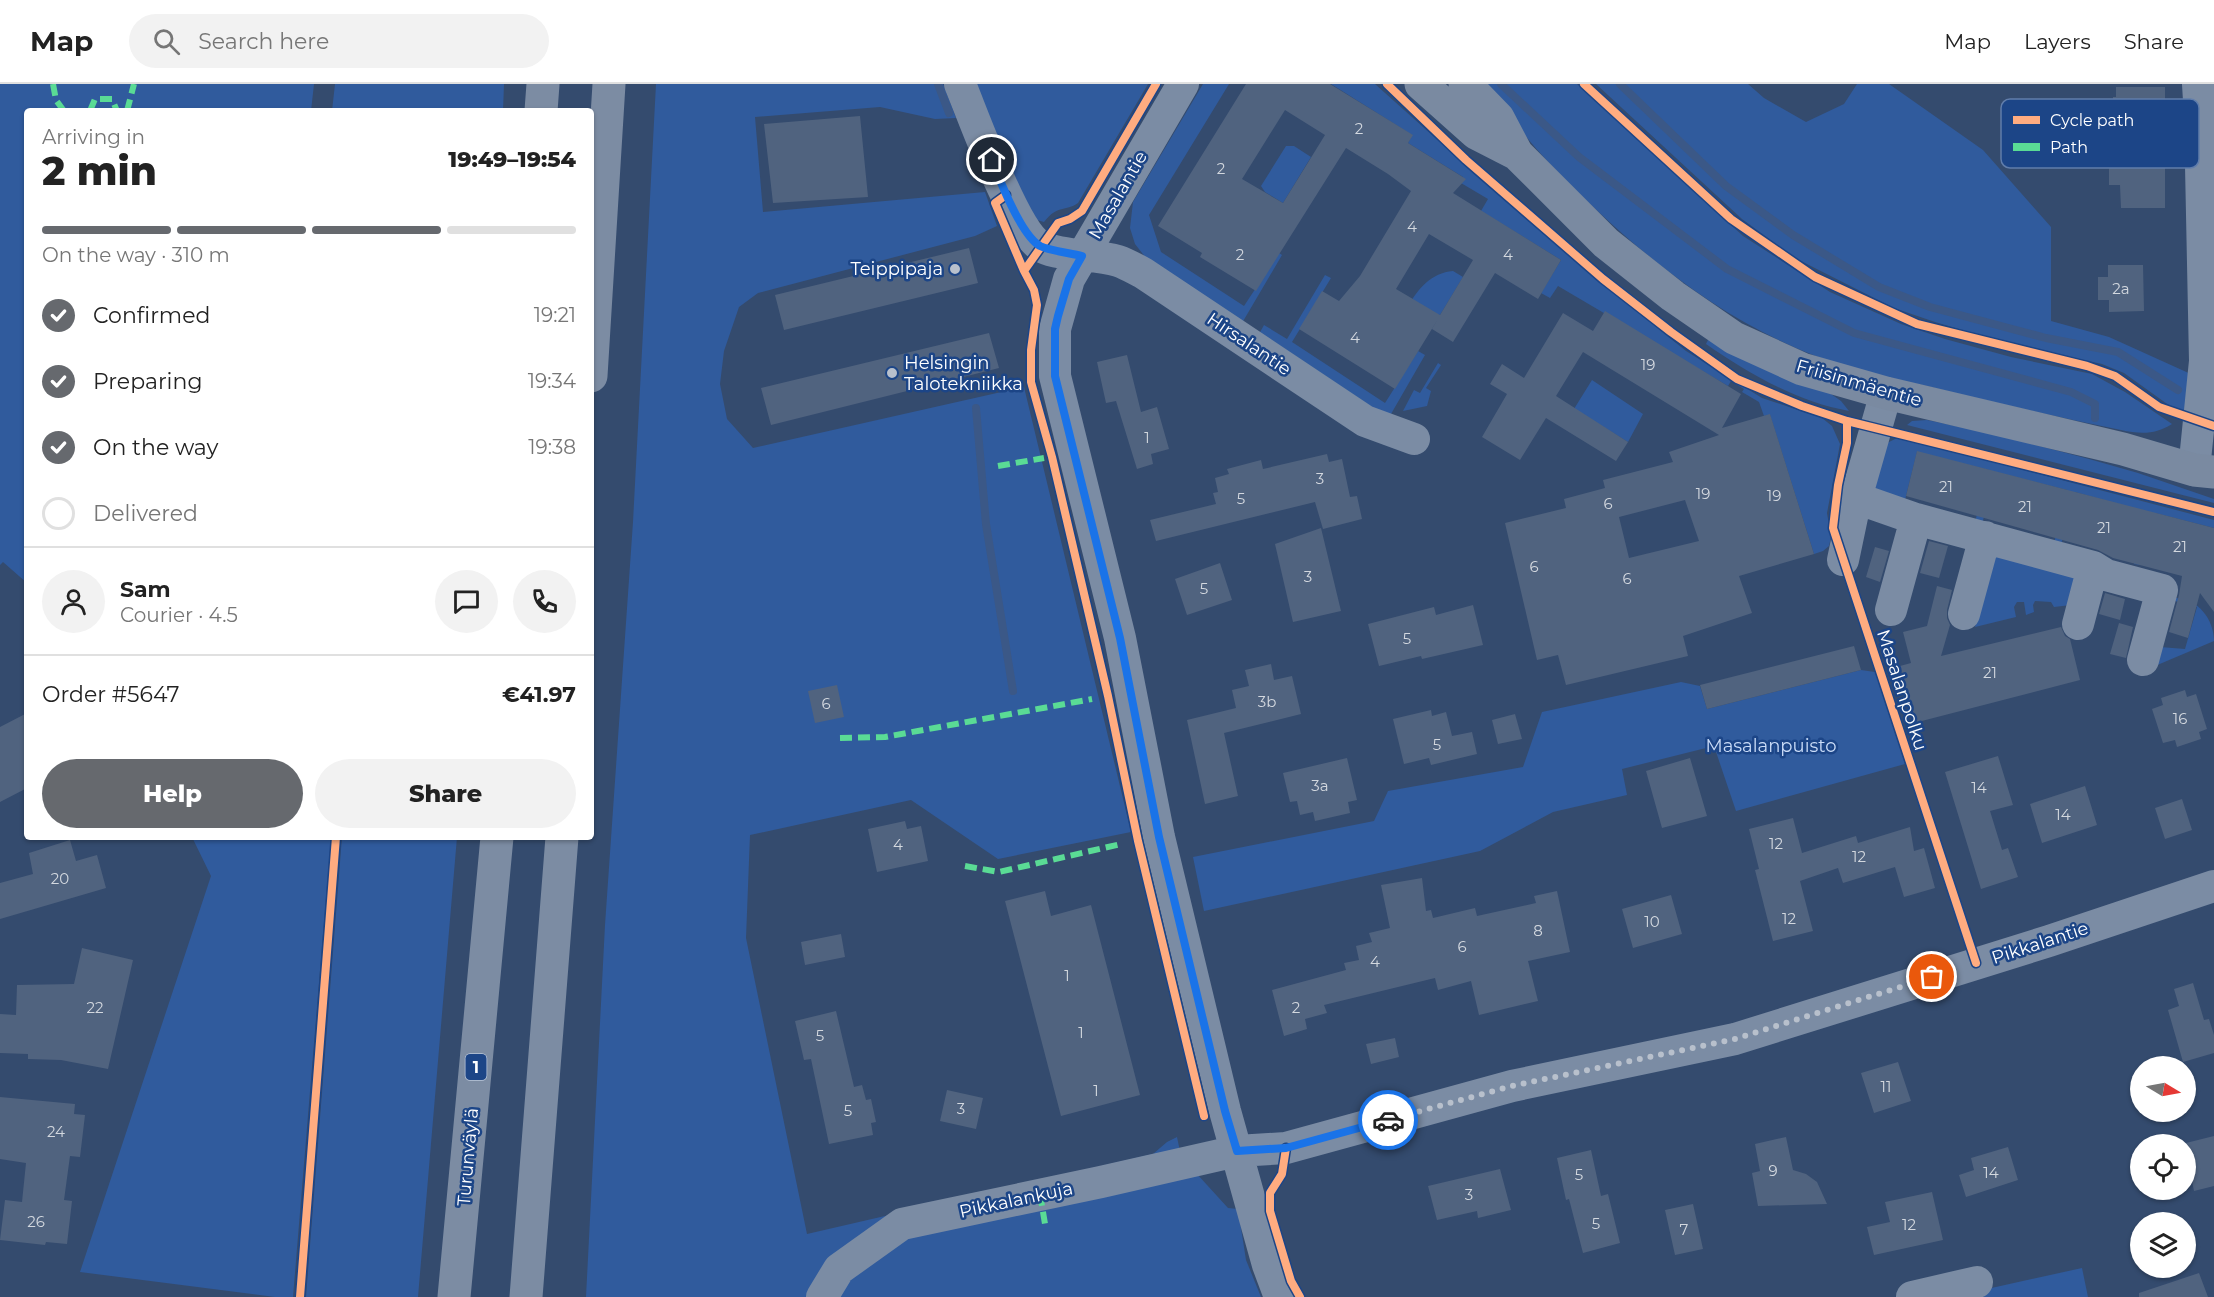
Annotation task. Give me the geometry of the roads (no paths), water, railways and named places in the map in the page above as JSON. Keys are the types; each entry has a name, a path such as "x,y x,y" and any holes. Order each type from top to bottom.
{"highway":[{"path":"541,108 543,84"},
{"path":"594,327 609,84"},
{"name":"Turunväylä","path":"454,1297 497,840"},
{"path":"526,1297 562,840"}],"main road":[{"name":"Friisinmäentie","path":"1421,84 1476,133 1517,154"},
{"name":"Friisinmäentie","path":"1465,84 1498,118 1517,154 1606,243 1673,297 1734,338 1802,369 1886,393 2122,449 2207,475"}],"street":[{"name":"Hirsalantie","path":"960,84 1006,195 1026,231 1040,246 1082,256 1118,261 1143,273 1365,421 1414,439"},
{"name":"Masalantie","path":"1183,84 1069,279 1055,329 1055,376 1120,638 1159,837 1225,1111 1268,1265 1280,1297"},
{"path":"2198,84 2208,220 2205,361 2207,475"},
{"path":"1843,560 1856,498 1886,393"},
{"path":"1856,498 1916,519 2093,567 2106,575 2162,590 2143,660"},
{"path":"1891,610 1916,519"},
{"path":"1964,614 1985,537"},
{"path":"2078,624 2093,567"},
{"name":"Pikkalantie","path":"1237,1151 1286,1148 1512,1086 1735,1039 2049,941 2214,886"},
{"name":"Pikkalankuja","path":"822,1297 839,1269 902,1224 1237,1151"},
{"path":"1912,1297 1977,1282"}],"waterway":[{"path":"938,84 949,113"},
{"path":"1501,84 1579,157 1727,269 1854,333 2071,392 2095,404 2095,418"},
{"path":"1620,84 1726,186 1793,235 1879,287 1930,307 2046,338 2118,352 2178,390"},
{"path":"976,408 986,524 1013,691"}],"place":[{"name":"Teippipaja","path":"955,269"},
{"name":"Helsingin Talotekniikka","path":"892,373"}],"park label":[{"name":"Masalanpuisto","path":"1771,746"}]}
